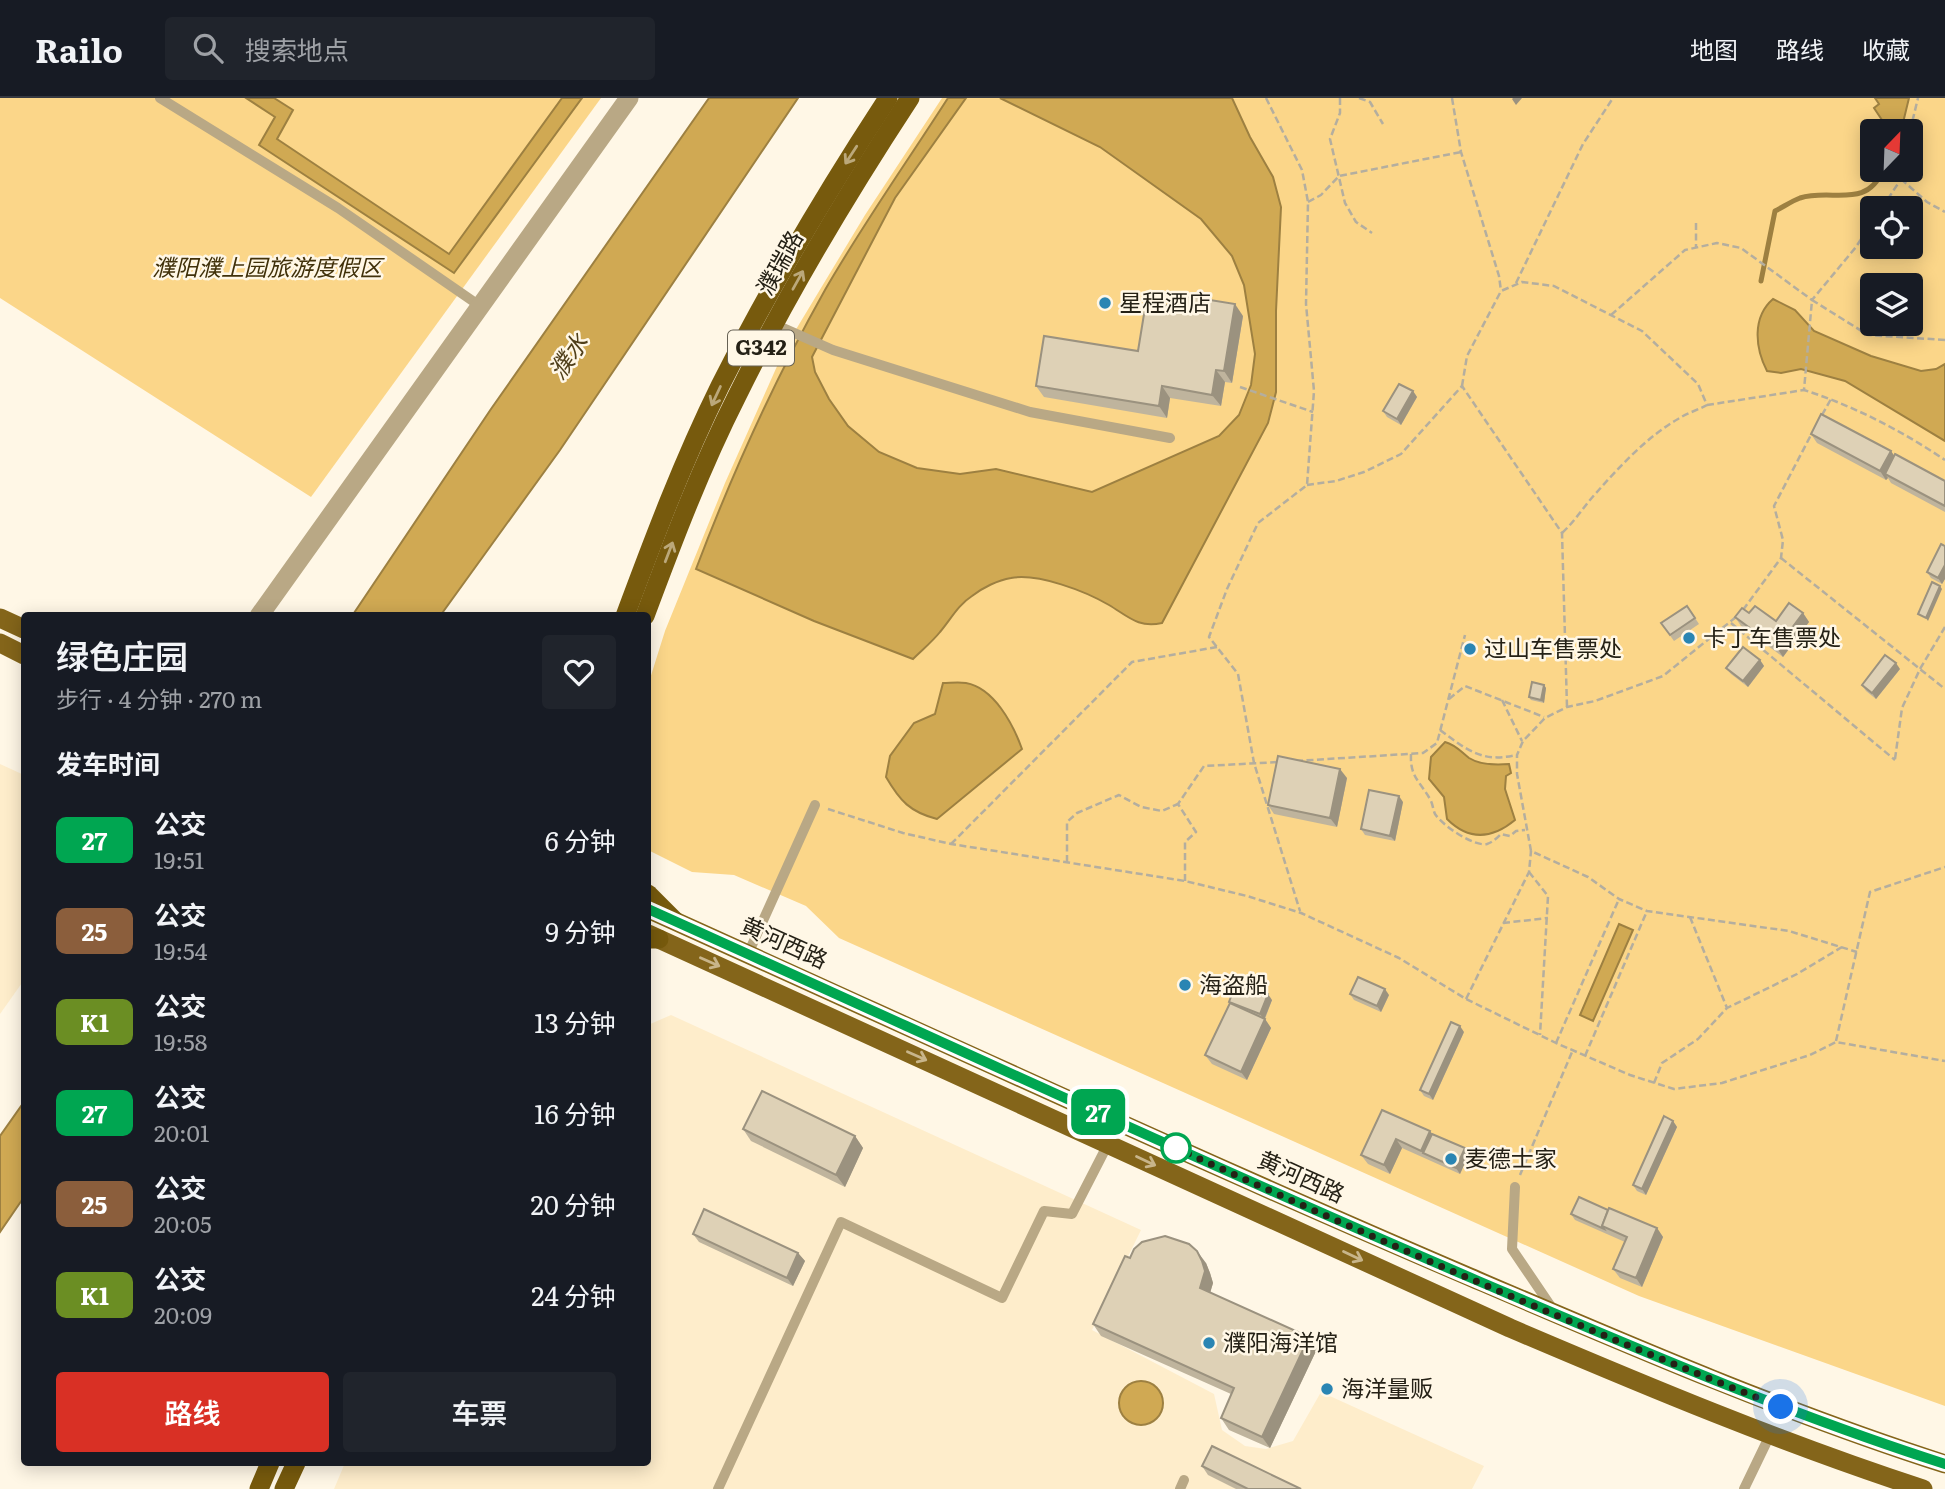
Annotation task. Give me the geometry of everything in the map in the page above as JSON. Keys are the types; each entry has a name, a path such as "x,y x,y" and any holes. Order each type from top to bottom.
{"highway":[{"name":"濮瑞路","path":"627,612 681,470 719,388 810,221 888,98"},
{"name":"濮瑞路","path":"647,612 699,478 736,396 826,230 911,98"},
{"path":"651,897 674,920"},
{"path":"259,1489 269,1466"},
{"path":"284,1489 295,1466"}],"main road":[{"path":"0,618 21,628"},
{"path":"0,643 21,654"},
{"name":"黄河西路","path":"651,910 1339,1221 1556,1314 1781,1407 1945,1464"},
{"name":"黄河西路","path":"651,937 1510,1328 1770,1435 1923,1489"}],"street":[{"path":"262,612 629,98"}],"lane":[{"path":"160,98 338,208 480,306"},
{"path":"774,324 833,350 1030,412 1170,438"},
{"path":"748,954 815,805"},
{"path":"718,1489 841,1222 1002,1298 1044,1211 1072,1214 1108,1143"},
{"path":"1515,1187 1512,1249 1556,1314"},
{"path":"1744,1489 1770,1435"}],"path":[{"path":"1266,98 1302,170 1308,202 1306,304 1314,391 1307,485"},
{"path":"1340,98 1340,113 1330,139 1345,203 1356,222 1372,233"},
{"path":"1359,98 1370,102 1383,124"},
{"path":"1452,98 1461,152 1499,276 1501,291"},
{"path":"1516,283 1583,144 1613,98"},
{"path":"1913,119 1918,98"},
{"path":"1308,202 1321,195 1339,176 1461,152"},
{"path":"1904,182 1927,202 1945,212"},
{"path":"1696,223 1696,248"},
{"path":"1804,390 1812,300 1860,241"},
{"path":"1610,315 1685,250 1717,243 1741,248 1812,300 1868,335 1945,340"},
{"path":"1301,913 1254,763 1238,674 1209,638 1227,589 1258,523 1307,485 1336,481 1364,472 1401,454 1462,386 1467,356 1501,291 1516,283 1554,286 1642,331 1698,384 1707,405"},
{"path":"1462,386 1562,533 1567,707"},
{"path":"1240,387 1313,412"},
{"path":"1562,533 1614,473 1661,430 1678,418 1707,405 1804,390 1831,399 1905,435 1945,460"},
{"path":"1466,999 1529,872 1531,851 1520,798 1517,755 1522,741 1545,718 1567,707 1595,701 1663,676 1731,623 1782,558 1783,540 1774,506 1831,399"},
{"path":"1782,558 1945,689"},
{"path":"1731,623 1895,760 1902,708 1920,669 1945,627"},
{"path":"1292,761 1423,753 1437,743 1465,635"},
{"path":"950,844 1132,662 1217,647"},
{"path":"1450,699 1465,686 1545,718"},
{"path":"1502,700 1522,741"},
{"path":"1440,730 1480,756 1499,759 1517,755"},
{"path":"1411,754 1410,770 1432,802 1435,814 1451,829 1484,845 1501,834 1510,836 1516,831 1526,830"},
{"path":"1067,862 1067,822 1077,813 1119,795 1141,807 1163,811 1178,804 1204,766 1279,762"},
{"path":"1178,804 1196,832 1185,842 1185,881"},
{"path":"815,805 903,833 950,844 1185,881 1301,913 1399,958 1466,999 1556,1044 1674,1089 1722,1083 1810,1055 1836,1042 1945,1061"},
{"path":"1531,851 1588,877 1619,899 1647,911 1790,931 1857,952"},
{"path":"1836,1042 1870,892 1945,867"},
{"path":"1529,872 1548,896 1540,1035"},
{"path":"1556,1044 1619,899"},
{"path":"1585,1056 1647,911"},
{"path":"1690,916 1727,1008"},
{"path":"1503,923 1548,918"},
{"path":"1654,1083 1662,1063 1698,1039 1727,1008 1797,974 1842,947"},
{"path":"1515,1187 1573,1051"}],"shaded area":[{"path":"0,764 21,774 21,984 0,1014"},
{"path":"671,1015 1141,1230 1092,1330 1214,1394 1222,1430 1245,1446 1266,1449 1293,1441 1321,1392 1484,1466 1472,1489 334,1489 344,1466 651,1466 651,1024"}],"green space":[{"name":"濮阳濮上园旅游度假区","path":"0,98 601,98 311,497 0,298"},
{"path":"942,98 1945,98 1945,1406 1639,1296 839,938 806,906 734,875 692,872 651,852 651,675 665,631 725,483 786,346 865,215"}],"water":[{"path":"246,98 274,98 293,110 277,139 449,254 562,98 582,98 454,273 259,145 275,117"},
{"name":"濮水","path":"709,98 798,98 560,450 443,612 355,612 491,409"},
{"path":"948,98 966,98 895,198 812,357 815,372 829,399 848,426 879,452 917,468 960,474 996,469 1092,492 1219,436 1239,415 1251,385 1255,354 1244,285 1232,256 1201,219 1100,147 1000,98 1232,98 1273,177 1281,207 1276,311 1276,392 1268,423 1162,623 1140,623 1099,600 1061,584 1034,578 1011,578 980,590 967,600 937,636 913,659 814,621 696,569 755,427 825,290"},
{"path":"1875,98 1909,98 1904,119 1881,119 1874,108 1879,104"},
{"path":"1773,299 1795,310 1814,331 1871,356 1921,371 1936,369 1945,364 1945,441 1845,381 1801,369 1781,373 1767,371 1760,353 1758,333 1762,315"},
{"path":"943,683 976,686 994,699 1008,718 1022,749 937,819 920,813 907,804 886,777 890,756 914,723 935,714"},
{"path":"1445,742 1478,762 1509,764 1511,773 1506,776 1505,789 1515,820 1498,831 1481,835 1464,831 1447,819 1444,797 1429,779 1431,757"},
{"path":"1619,924 1633,930 1593,1021 1580,1015"},
{"path":"21,1106 21,1201 0,1232 0,1136"},
{"path":"1141,1381 1156,1388 1163,1403 1156,1418 1141,1425 1126,1418 1119,1403 1126,1388"}],"building":[{"path":"1173,294 1235,304 1224,371 1216,370 1212,395 1162,386 1159,406 1036,386 1044,336 1138,351 1146,302 1171,306"},
{"path":"1399,384 1413,391 1397,419 1383,411"},
{"path":"1821,414 1891,451 1880,471 1811,434"},
{"path":"1895,454 1945,481 1945,506 1885,474"},
{"path":"1941,544 1945,546 1945,565 1938,578 1927,572"},
{"path":"1932,582 1940,586 1926,618 1918,614"},
{"path":"1789,603 1803,613 1777,648 1735,617 1742,608 1749,613 1755,606 1776,621"},
{"path":"1687,606 1695,618 1670,635 1661,623"},
{"path":"1743,647 1760,660 1743,681 1726,668"},
{"path":"1885,655 1896,663 1872,693 1862,685"},
{"path":"1532,682 1544,685 1541,700 1529,697"},
{"path":"1278,756 1340,769 1330,818 1268,805"},
{"path":"1369,790 1399,796 1390,836 1361,829"},
{"path":"1358,977 1385,989 1377,1006 1350,994"},
{"path":"1237,981 1268,994 1260,1014 1229,1002"},
{"path":"1230,1003 1265,1019 1241,1072 1205,1055"},
{"path":"1451,1022 1460,1026 1429,1094 1420,1090"},
{"path":"762,1091 855,1136 836,1175 743,1129"},
{"path":"1382,1110 1430,1131 1421,1151 1396,1139 1384,1165 1361,1155"},
{"path":"1664,1116 1673,1121 1642,1189 1633,1185"},
{"path":"1432,1134 1465,1148 1456,1168 1423,1153"},
{"path":"1579,1197 1608,1210 1602,1226 1604,1229 1571,1214"},
{"path":"1609,1208 1657,1228 1636,1278 1613,1269 1627,1237 1602,1226"},
{"path":"704,1209 798,1253 787,1278 693,1234"},
{"name":"濮阳海洋馆","path":"1165,1236 1189,1244 1197,1251 1205,1271 1200,1288 1309,1337 1262,1437 1221,1418 1234,1388 1093,1324 1125,1256 1130,1258 1134,1249 1142,1242"},
{"path":"1212,1446 1301,1489 1248,1489 1202,1466"}],"waterway":[{"path":"1761,281 1775,211 1800,198 1858,194 1876,182"}],"bus line":[{"name":"27","path":"651,910 1339,1221 1660,1359 1781,1407 1945,1464"}],"place":[{"name":"星程酒店","path":"1105,303"},
{"name":"卡丁车售票处","path":"1689,638"},
{"name":"过山车售票处","path":"1470,649"},
{"name":"海盗船","path":"1185,985"},
{"name":"麦德士家","path":"1451,1159"},
{"name":"濮阳海洋馆","path":"1209,1343"},
{"name":"海洋量贩","path":"1327,1389"}],"route":[{"path":"1176,1148 1165,1143 1660,1359 1781,1407"}]}
